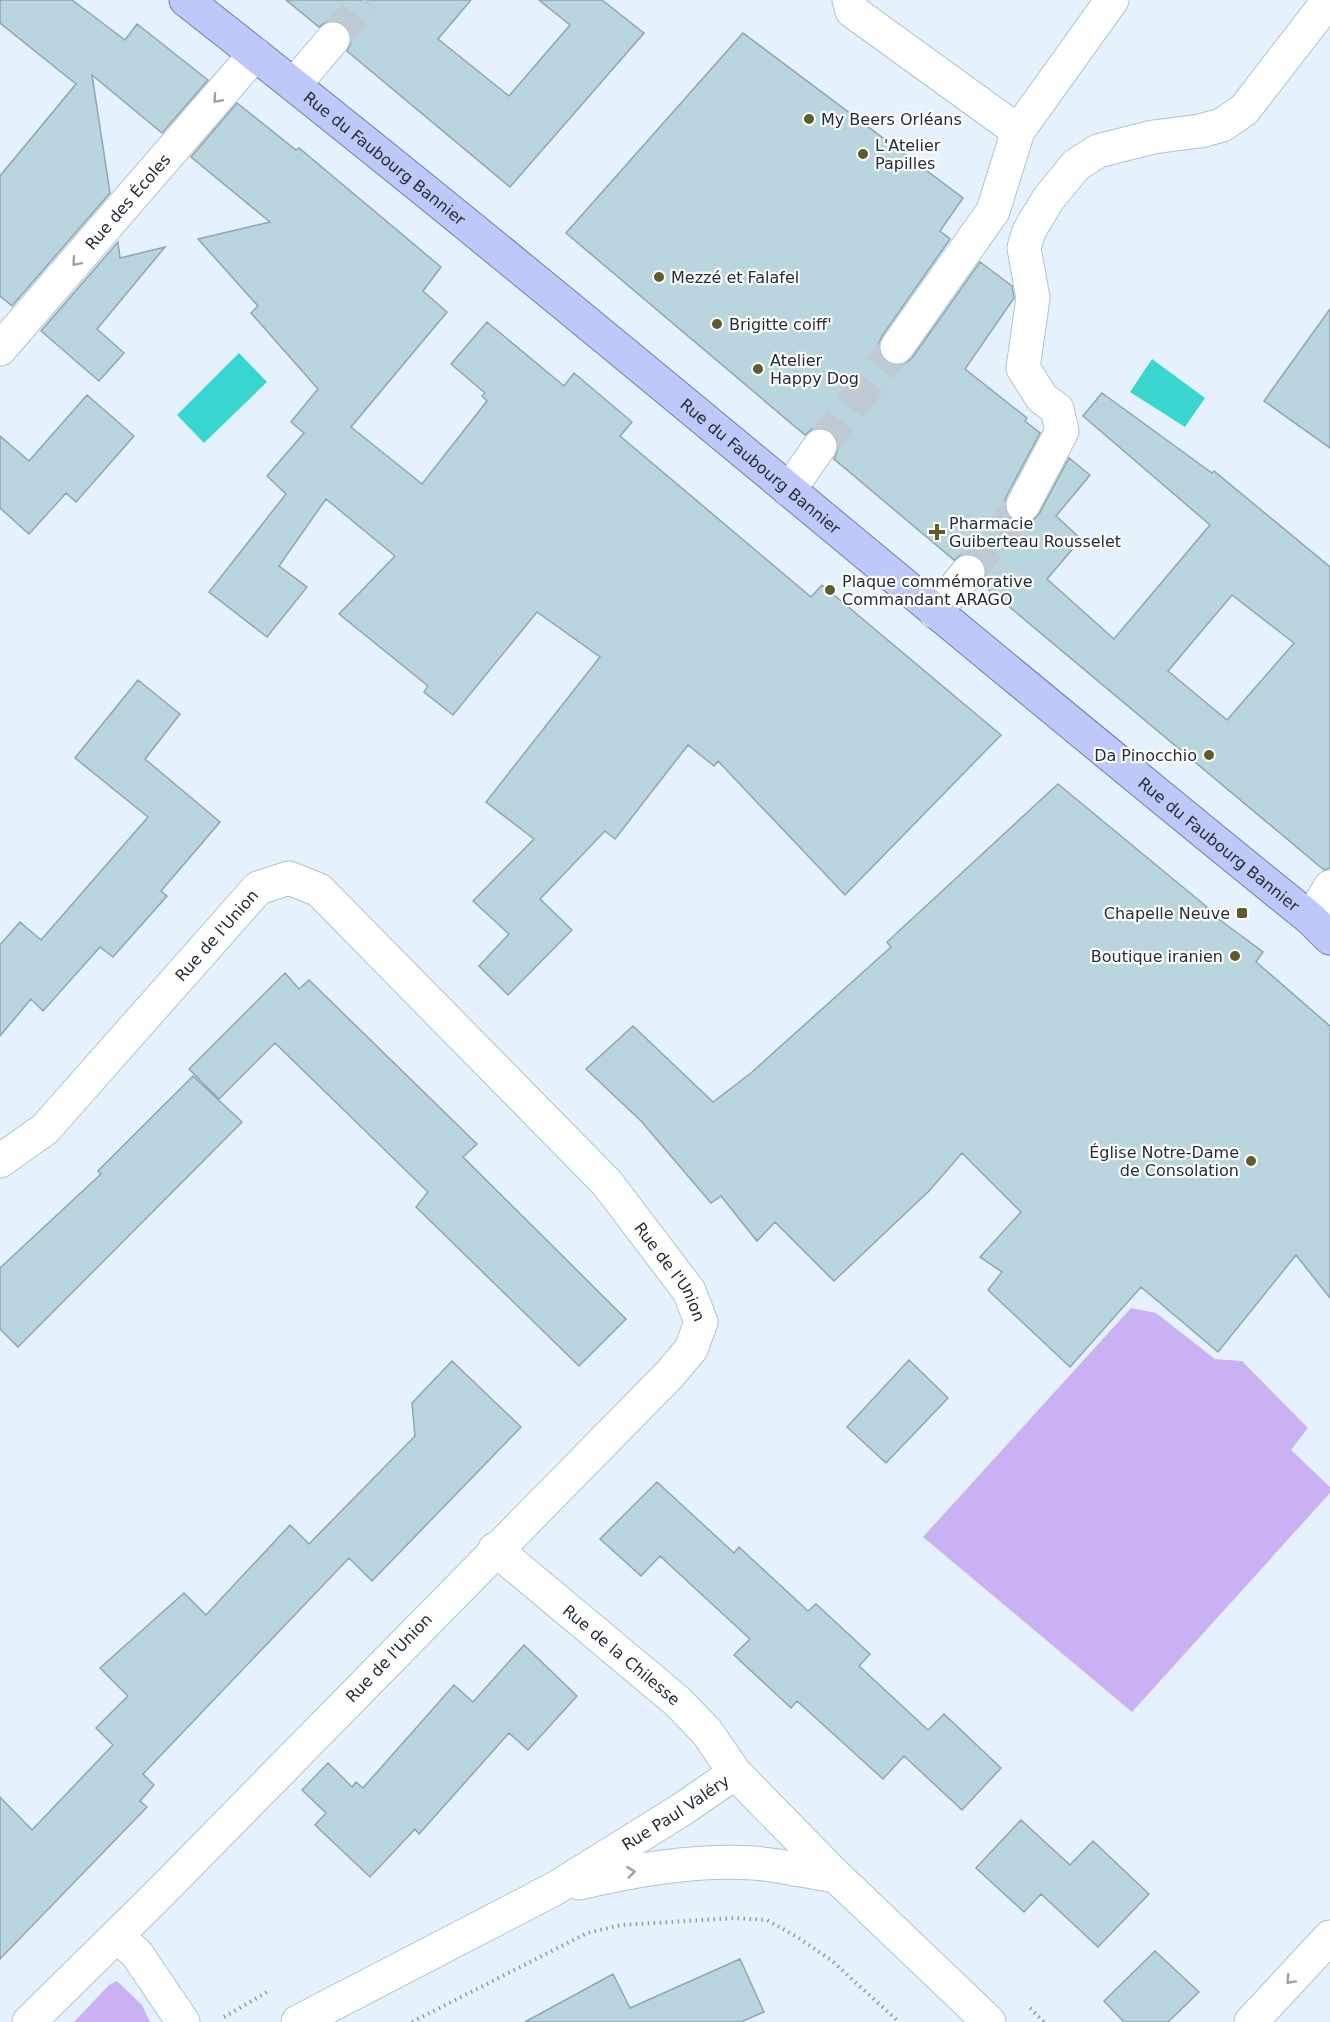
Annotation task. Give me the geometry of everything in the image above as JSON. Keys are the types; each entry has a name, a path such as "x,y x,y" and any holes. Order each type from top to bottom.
{"main road":[{"name":"Rue du Faubourg Bannier","path":"186,0 294,85 789,490 1320,928"}],"street":[{"path":"849,0 852,11 1018,131"},
{"path":"897,347 993,211 1018,131 1112,0"},
{"path":"1023,505 1062,431 1058,409 1042,398 1023,368 1033,297 1024,248 1029,231 1049,198 1076,165 1098,151 1153,137 1222,125 1244,110 1329,0"},
{"path":"294,85 333,39"},
{"name":"Rue des Écoles","path":"0,349 255,54"},
{"path":"789,490 820,446"},
{"path":"935,612 968,572"},
{"name":"Rue de l'Union","path":"0,1161 45,1129 258,888 290,878 319,890 607,1183 689,1291 701,1322 691,1349 670,1374 495,1549 117,1936 29,2022"},
{"path":"1320,928 1330,887"},
{"name":"Rue de la Chilesse","path":"495,1549 677,1701 707,1732 735,1773"},
{"name":"Rue Paul Valéry","path":"297,2022 554,1889 681,1810 735,1773 836,1876 989,2022"},
{"name":"Rue Paul Valéry","path":"554,1889 621,1874 690,1865 753,1863 836,1876"},
{"path":"117,1936 137,1954 183,2022"},
{"path":"1251,2022 1330,1937"}],"path":[{"path":"412,2022 587,1933 621,1925 735,1918 767,1920 797,1937 831,1960 899,2022"}],"shaded area":[{"path":"239,353 267,382 204,443 177,415"},
{"path":"1152,359 1205,398 1185,427 1130,392"},
{"path":"1131,1308 1156,1313 1215,1359 1242,1361 1308,1428 1291,1450 1330,1487 1330,1493 1132,1712 923,1537"},
{"path":"117,1981 142,2005 150,2022 74,2022 109,1985"}],"building":[{"path":"0,0 72,0 125,40 137,24 208,80 162,133 92,75 110,193 12,306 0,296 0,176 76,84 0,23"},
{"path":"286,0 471,0 438,39 509,96 570,25 539,0 602,0 644,33 510,187 347,51 351,43 351,33 345,24 327,21 319,27"},
{"path":"743,33 963,198 940,231 950,239 882,336 878,345 880,354 886,362 895,366 904,364 912,358 980,262 1012,286 1014,298 965,369 1027,418 1025,421 1040,433 1004,505 1007,514 1014,521 1024,524 1032,521 1039,514 1069,458 1090,475 1056,516 1081,539 1047,579 1114,639 1210,525 1083,416 1102,393 1212,473 1214,471 1330,567 1330,868 1324,870 982,584 986,576 986,566 979,557 971,553 962,554 954,560 834,459 839,447 831,431 821,427 812,429 805,435 566,233","holes":["1232,595 1294,643 1227,720 1168,671"]},
{"path":"237,103 296,150 299,148 441,267 423,291 447,312 351,427 422,484 487,401 482,396 485,393 451,364 487,322 564,386 574,373 632,422 620,436 811,597 822,585 1001,735 845,895 718,761 714,766 688,745 615,839 605,831 540,899 572,930 508,995 479,966 509,934 473,901 534,839 486,802 600,657 537,612 453,715 424,692 428,686 339,614 395,556 326,499 279,566 307,587 267,637 209,592 286,494 267,476 304,433 291,422 318,389 251,313 258,306 198,239 270,222 191,157"},
{"path":"118,242 120,258 165,247 97,329 124,353 99,381 41,331"},
{"path":"1330,309 1330,448 1264,401"},
{"path":"87,395 134,436 76,502 66,493 29,534 0,508 0,436 29,461"},
{"path":"138,680 180,714 145,759 220,822 161,891 167,896 113,957 100,947 43,1011 31,999 0,1036 0,945 20,922 41,940 148,817 75,758"},
{"path":"1058,784 1207,907 1205,909 1263,952 1256,962 1330,1026 1330,1298 1296,1255 1218,1352 1141,1287 1070,1367 988,1290 1002,1272 980,1257 1021,1212 962,1153 929,1191 834,1281 775,1222 757,1241 721,1196 711,1203 641,1121 586,1069 633,1026 713,1102 751,1073 891,947 887,942"},
{"path":"285,973 299,989 309,980 477,1144 463,1157 626,1319 579,1366 416,1207 428,1192 275,1043 219,1099 189,1069"},
{"path":"193,1076 242,1122 18,1347 0,1329 0,1268 101,1174 98,1171"},
{"path":"909,1360 948,1398 886,1463 847,1427"},
{"path":"452,1361 521,1427 372,1581 349,1558 143,1774 154,1785 140,1801 147,1807 0,1959 0,1797 32,1830 113,1745 96,1728 128,1696 100,1668 184,1593 206,1615 290,1525 309,1544 415,1436 412,1403"},
{"path":"657,1482 734,1553 739,1547 808,1611 816,1604 870,1654 859,1666 928,1730 944,1714 1001,1768 962,1810 904,1756 883,1779 797,1701 791,1708 734,1655 750,1639 660,1556 641,1576 600,1539"},
{"path":"524,1645 577,1696 528,1750 509,1733 419,1834 415,1829 370,1877 315,1825 326,1813 302,1790 328,1763 352,1787 356,1782 363,1788 454,1685 473,1702"},
{"path":"1021,1820 1070,1865 1093,1841 1149,1894 1098,1947 1041,1894 1024,1912 976,1868"},
{"path":"1155,1951 1199,1992 1168,2022 1124,2022 1104,2001"},
{"path":"740,1959 764,2012 741,2022 525,2022 613,1974 630,2008"}],"tunnel":[{"path":"333,39 366,0"},
{"path":"820,446 897,347"},
{"path":"968,572 1023,505"}],"place":[{"name":"My Beers Orléans","path":"809,119"},
{"name":"L'Atelier Papilles","path":"863,154"},
{"name":"Mezzé et Falafel","path":"659,277"},
{"name":"Brigitte coiff'","path":"717,324"},
{"name":"Atelier Happy Dog","path":"758,369"},
{"name":"Pharmacie Guiberteau Rousselet","path":"937,532"},
{"name":"Plaque commémorative Commandant ARAGO","path":"830,590"},
{"name":"Da Pinocchio","path":"1209,755"},
{"name":"Chapelle Neuve","path":"1242,913"},
{"name":"Boutique iranien","path":"1235,956"},
{"name":"Église Notre-Dame de Consolation","path":"1251,1161"}]}
